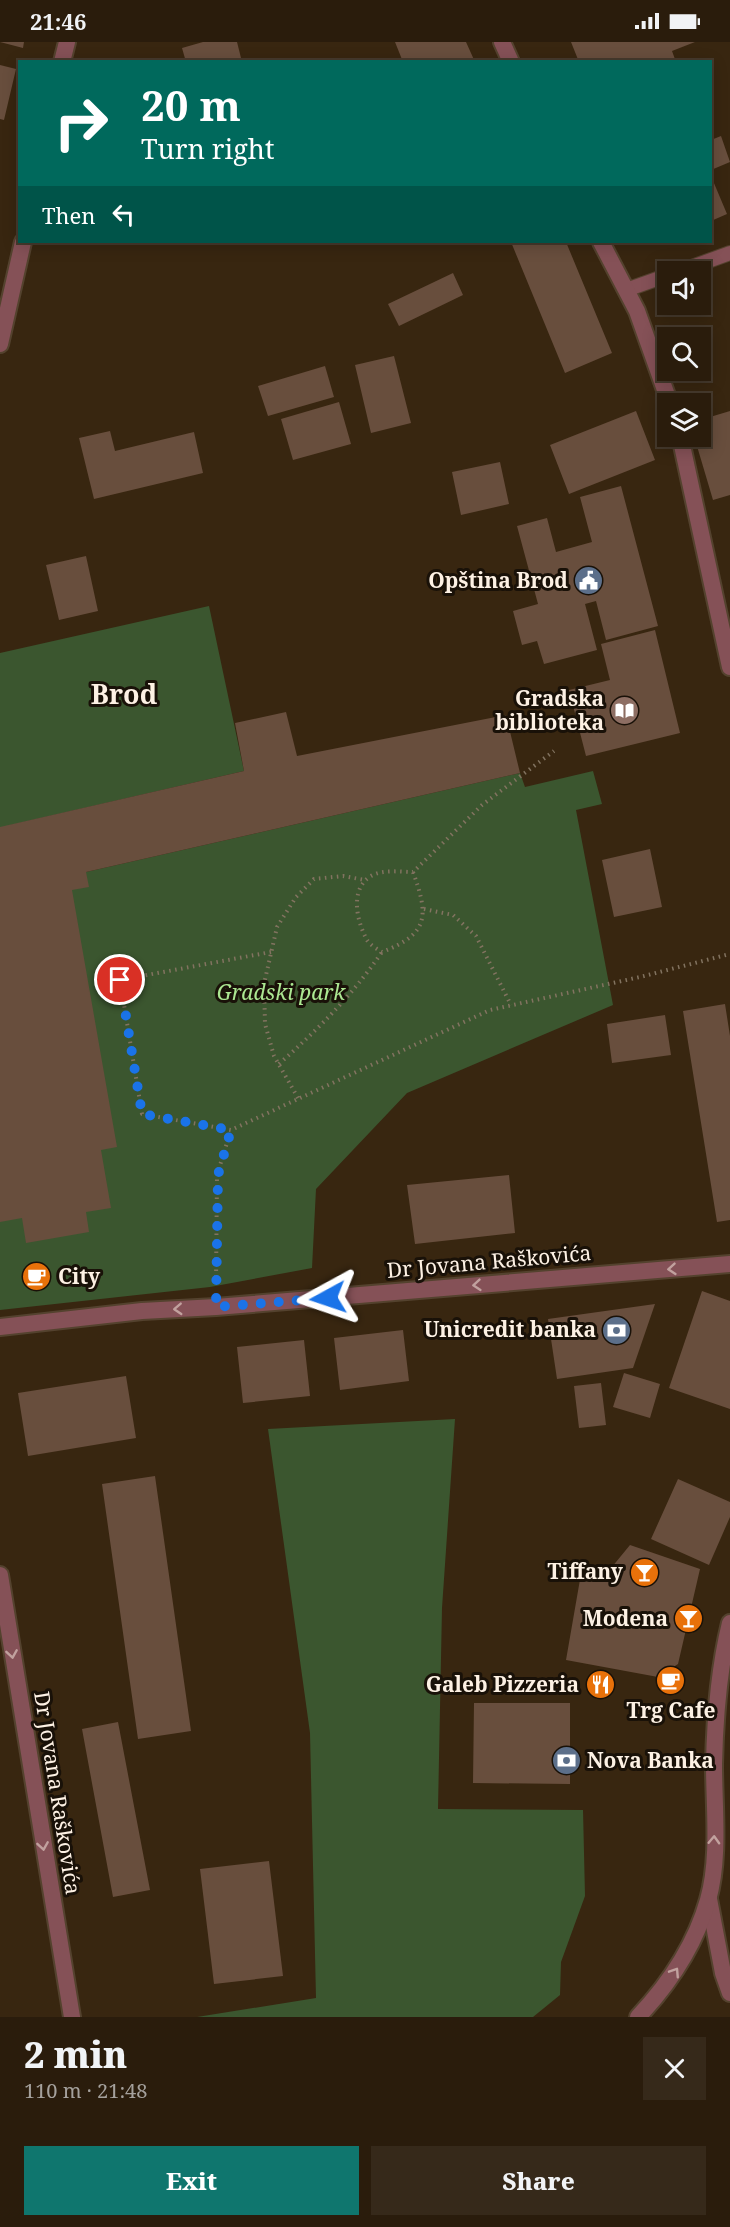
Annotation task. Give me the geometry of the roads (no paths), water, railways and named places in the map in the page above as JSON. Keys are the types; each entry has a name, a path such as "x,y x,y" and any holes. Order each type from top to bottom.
{"street":[{"path":"62,60 67,42"},
{"path":"502,42 510,60"},
{"path":"0,344 23,243"},
{"path":"602,243 626,290 655,357 666,393"},
{"path":"682,447 730,667"},
{"name":"Dr Jovana Raškovića","path":"0,1327 142,1311 216,1307 730,1264"},
{"name":"Dr Jovana Raškovića","path":"0,1575 72,2017"},
{"path":"638,2017 674,1976 695,1938 709,1899 713,1862 718,1691 730,1623"},
{"path":"709,1899 723,1973 730,1993"}],"lane":[{"path":"708,261 730,253"},
{"path":"626,290 657,279"}],"place":[{"name":"Opština Brod","path":"589,581"},
{"name":"Gradska biblioteka","path":"625,711"},
{"name":"City","path":"37,1277"},
{"name":"Unicredit banka","path":"617,1330"},
{"name":"Tiffany","path":"644,1572"},
{"name":"Modena","path":"689,1619"},
{"name":"Trg Cafe","path":"671,1680"},
{"name":"Galeb Pizzeria","path":"600,1685"},
{"name":"Nova Banka","path":"566,1761"}],"district":[{"name":"Brod","path":"124,695"}],"park label":[{"name":"Gradski park","path":"281,993"}]}
